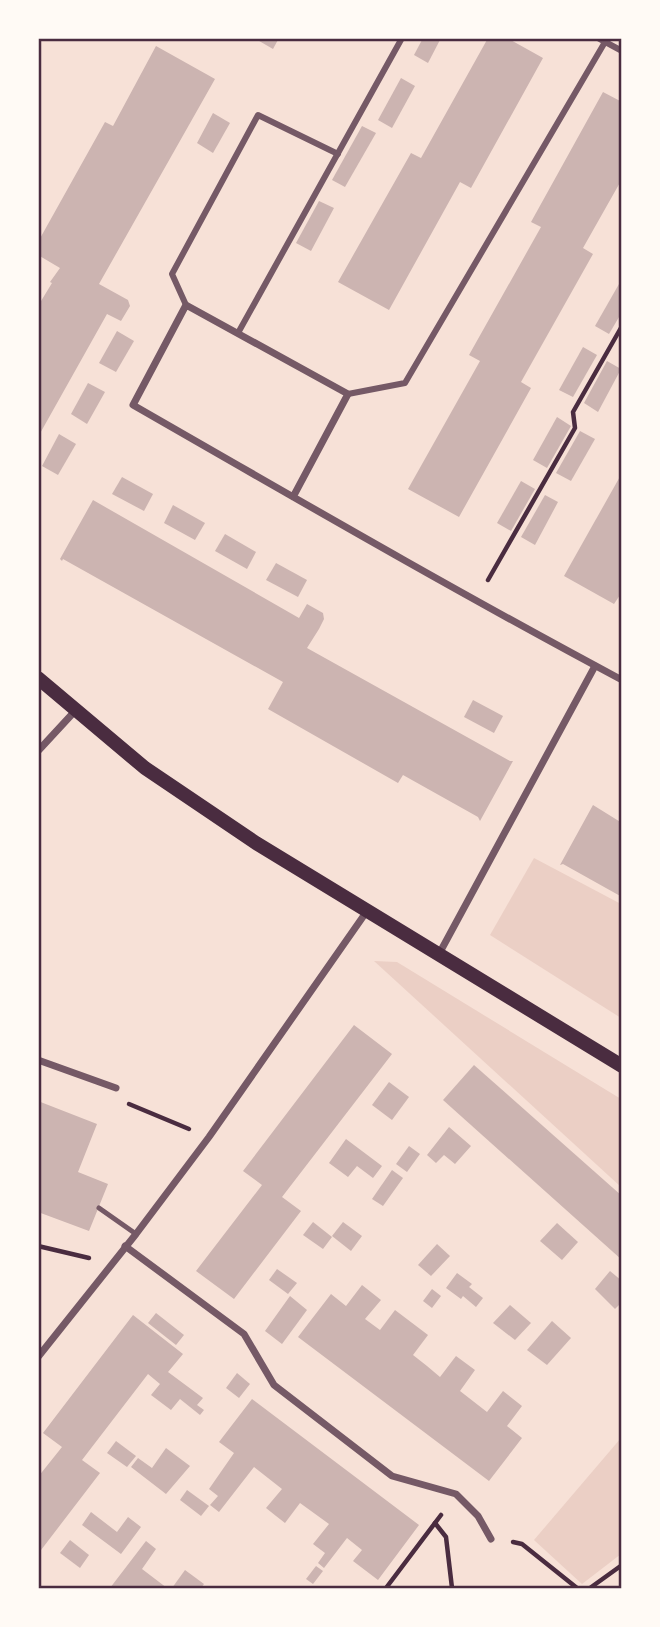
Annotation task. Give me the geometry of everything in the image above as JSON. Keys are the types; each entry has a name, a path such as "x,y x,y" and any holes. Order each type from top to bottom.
{"main road":[{"path":"38,678 145,768 256,843 621,1066"}],"street":[{"path":"239,333 402,38"},
{"path":"338,155 258,115 172,274 186,305 348,394 405,383 601,40 621,51"},
{"path":"186,305 133,405 476,601 621,680"},
{"path":"293,497 348,394"},
{"path":"439,954 595,666"},
{"path":"38,751 75,710"},
{"path":"38,1357 209,1137 367,911"},
{"path":"38,1060 116,1088"},
{"path":"125,1246 244,1334 274,1385 392,1476 456,1494 478,1516 491,1539"}],"lane":[{"path":"99,1208 136,1234"}],"path":[{"path":"476,601 575,428 573,412 621,327"},
{"path":"116,1088 127,1103 209,1137"},
{"path":"38,1246 90,1258 106,1272"},
{"path":"386,1588 456,1494"},
{"path":"435,1523 446,1537 452,1588"},
{"path":"491,1539 522,1544 577,1588"},
{"path":"590,1588 621,1564"}],"shaded area":[{"path":"534,858 621,904 621,1018 490,935"},
{"path":"374,961 397,962 621,1099 621,1187"},
{"path":"621,1438 621,1554 582,1584 534,1540"}],"building":[{"path":"254,38 279,38 273,49"},
{"path":"423,38 441,38 428,63 414,55"},
{"path":"488,38 507,38 543,58 471,188 460,182 389,310 338,282 411,153 421,158"},
{"path":"156,46 215,79 99,284 128,300 130,306 121,321 107,314 38,437 38,306 60,268 38,255 38,242 105,122 113,126"},
{"path":"401,78 415,86 392,128 378,120"},
{"path":"603,92 622,102 622,179 583,248 593,254 521,382 531,388 459,517 408,489 480,361 469,355 541,227 531,222"},
{"path":"213,113 230,123 213,153 197,143"},
{"path":"362,126 376,133 345,187 332,180"},
{"path":"319,201 334,208 311,251 296,243"},
{"path":"619,284 622,286 622,312 609,334 595,326"},
{"path":"117,331 134,341 116,372 99,363"},
{"path":"583,347 597,355 573,397 559,390"},
{"path":"607,361 621,369 598,412 584,403"},
{"path":"88,383 105,392 87,424 71,414"},
{"path":"557,417 571,426 547,468 533,460"},
{"path":"580,431 595,439 571,481 556,473"},
{"path":"59,434 76,444 58,475 42,466"},
{"path":"622,473 622,592 614,604 564,576"},
{"path":"122,477 153,494 144,511 112,494"},
{"path":"521,481 535,489 511,531 497,523"},
{"path":"545,495 558,502 535,545 521,537"},
{"path":"93,500 299,618 307,604 323,613 324,619 307,648 513,761 480,821 478,817 403,775 398,783 268,709 283,682 63,559 62,561 60,559"},
{"path":"173,505 205,523 195,540 164,523"},
{"path":"225,534 256,552 247,569 215,551"},
{"path":"276,563 307,580 298,597 266,580"},
{"path":"473,700 503,716 494,733 464,717"},
{"path":"593,805 622,823 622,897 563,864 560,865"},
{"path":"354,1025 392,1054 282,1197 301,1211 234,1299 196,1271 262,1185 243,1171"},
{"path":"474,1065 622,1196 622,1260 443,1100"},
{"path":"389,1082 409,1097 392,1120 372,1105"},
{"path":"38,1101 97,1124 78,1172 108,1184 89,1231 38,1212"},
{"path":"449,1127 471,1146 455,1164 444,1155 436,1163 427,1155"},
{"path":"346,1139 382,1166 373,1178 357,1166 348,1177 329,1163"},
{"path":"409,1146 420,1154 407,1172 396,1164"},
{"path":"392,1170 403,1178 383,1206 372,1199"},
{"path":"313,1222 332,1237 323,1249 303,1235"},
{"path":"343,1222 362,1236 351,1251 332,1236"},
{"path":"557,1223 578,1242 562,1260 540,1241"},
{"path":"437,1244 450,1256 431,1276 418,1265"},
{"path":"277,1269 297,1283 288,1294 269,1280"},
{"path":"610,1271 622,1281 622,1302 615,1309 595,1289"},
{"path":"457,1273 472,1284 469,1287 483,1298 476,1307 463,1296 461,1299 446,1288"},
{"path":"362,1285 381,1300 365,1319 380,1330 395,1310 428,1335 413,1355 440,1377 456,1356 475,1370 460,1391 487,1412 503,1391 522,1406 507,1426 522,1438 489,1481 298,1337 331,1294 346,1306"},
{"path":"432,1289 441,1296 432,1308 423,1301"},
{"path":"290,1296 307,1310 282,1344 265,1331"},
{"path":"510,1305 531,1323 515,1340 493,1323"},
{"path":"156,1313 184,1335 176,1345 148,1323"},
{"path":"133,1315 183,1354 168,1372 203,1398 197,1405 204,1410 200,1415 180,1399 171,1410 151,1395 160,1384 148,1374 82,1460 100,1473 38,1554 38,1477 62,1447 43,1433"},
{"path":"552,1321 571,1338 547,1365 527,1350"},
{"path":"237,1373 250,1384 239,1398 226,1388"},
{"path":"252,1399 419,1525 378,1580 353,1561 362,1550 347,1538 324,1568 318,1563 325,1553 313,1544 329,1524 300,1503 285,1523 266,1508 282,1489 254,1467 219,1512 210,1505 218,1496 209,1489 234,1453 219,1442"},
{"path":"116,1441 136,1456 127,1467 107,1453"},
{"path":"166,1448 190,1466 166,1494 131,1467 138,1458 152,1468"},
{"path":"187,1490 209,1506 201,1516 180,1500"},
{"path":"91,1512 117,1532 128,1517 141,1527 121,1554 82,1525"},
{"path":"70,1540 89,1555 80,1568 60,1553"},
{"path":"146,1541 156,1549 142,1569 167,1588 110,1588"},
{"path":"316,1566 323,1571 313,1584 306,1579"},
{"path":"185,1570 204,1584 201,1588 172,1588"}]}
